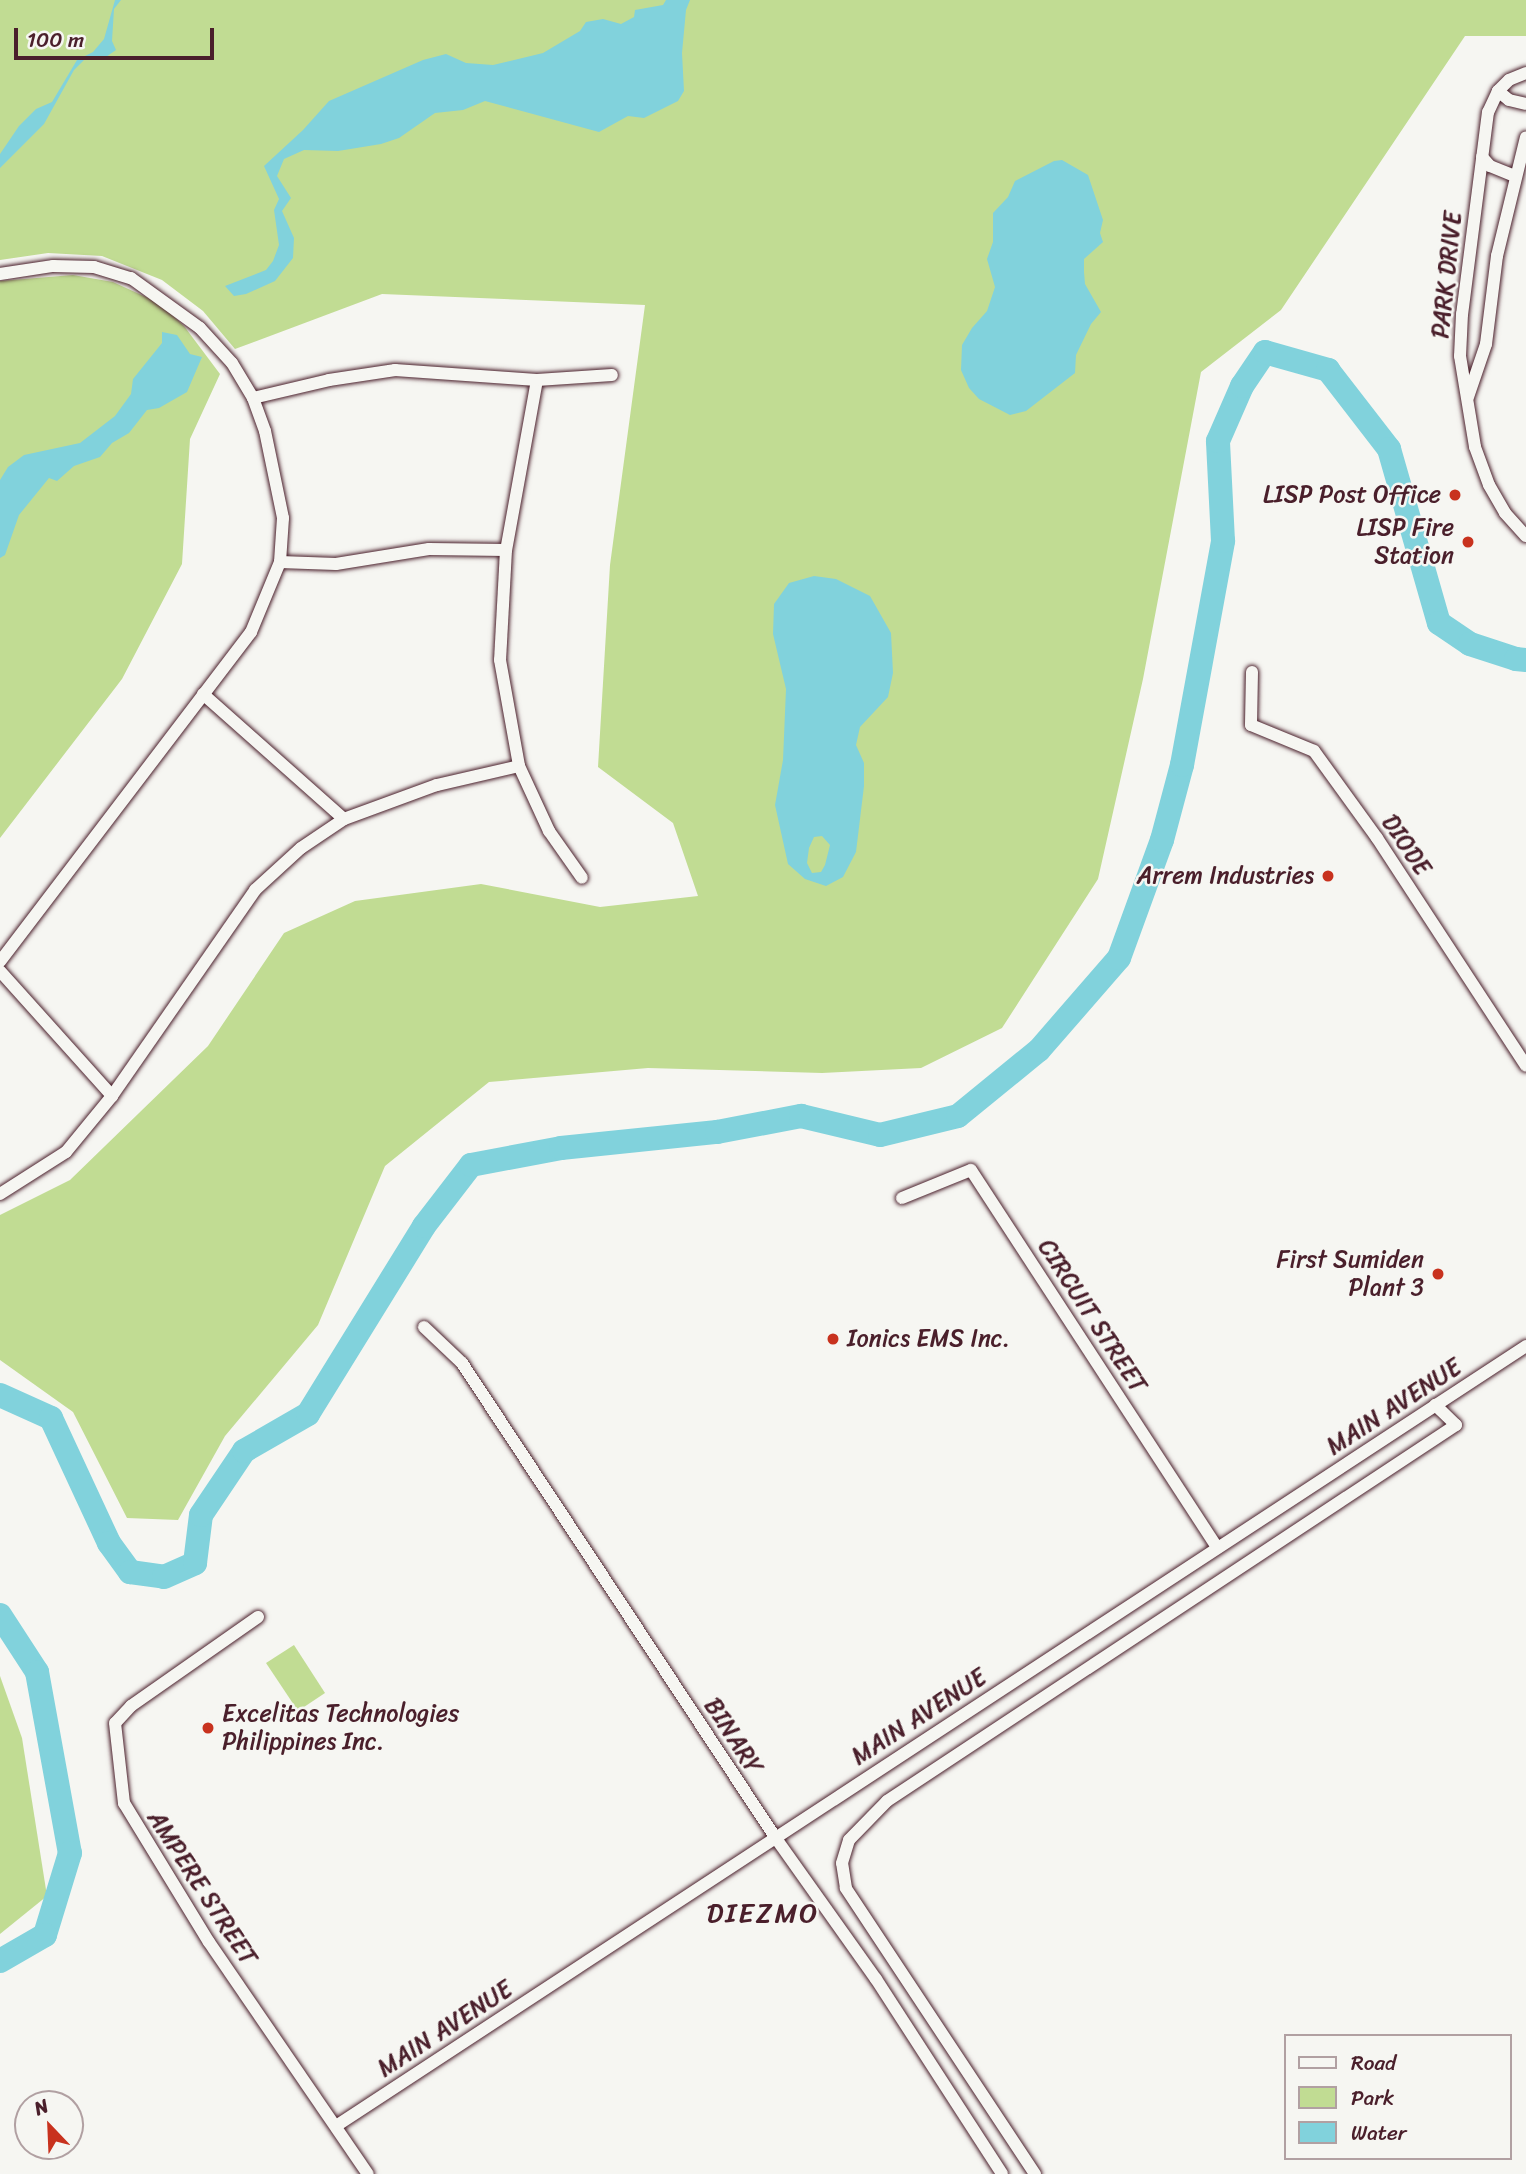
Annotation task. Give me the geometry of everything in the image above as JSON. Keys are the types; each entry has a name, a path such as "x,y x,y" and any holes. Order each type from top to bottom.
{"street":[{"path":"1526,74 1509,80 1498,91 1509,100 1526,104"},
{"name":"PARK DRIVE","path":"1498,91 1488,112 1462,314 1460,356 1475,447 1489,485 1505,513 1526,536"},
{"name":"PARK DRIVE","path":"1468,398 1486,344 1497,256 1526,137"},
{"path":"1482,157 1490,166 1515,176"},
{"path":"0,274 54,266 94,267 131,278 200,328 232,363 253,398 276,473 283,518 279,562 251,632 0,961"},
{"path":"253,398 329,380 395,370 537,380 612,375"},
{"path":"537,380 506,550 500,660 519,766 549,831 582,878"},
{"path":"279,562 336,564 429,550 506,550"},
{"name":"DIODE","path":"1252,672 1251,725 1314,751 1377,838 1526,1066"},
{"path":"203,694 344,819"},
{"path":"0,1194 66,1152 112,1096 255,890 301,848 344,819 438,785 519,766"},
{"path":"0,971 112,1096"},
{"name":"CIRCUIT STREET","path":"902,1198 971,1170 1217,1548"},
{"name":"BINARY","path":"424,1327 461,1363 775,1837 876,1979 1002,2174"},
{"name":"MAIN AVENUE","path":"336,2126 1526,1346"},
{"path":"1035,2174 846,1888 842,1864 849,1840 887,1801 1456,1425 1435,1405"},
{"name":"AMPERE STREET","path":"258,1617 115,1723 118,1771 124,1804 209,1942 368,2174"}],"green space":[{"path":"0,0 1526,0 1526,36 1465,36 1281,310 1201,372 1143,679 1098,879 1002,1028 921,1068 822,1073 648,1068 489,1082 385,1166 318,1325 225,1436 178,1520 127,1518 73,1412 0,1360 0,1215 70,1180 208,1046 284,933 355,901 481,884 600,907 698,896 673,823 598,767 610,565 645,305 382,294 235,349 203,311 162,280 102,256 48,253 0,260"},
{"path":"73,275 113,282 159,303 184,326 220,374 190,439 182,564 122,679 0,838 0,281"},
{"path":"294,1645 325,1693 298,1711 266,1663"},
{"path":"0,1676 22,1738 47,1896 0,1934"}],"water":[{"path":"115,0 121,0 114,9 112,41 116,50 106,57 84,60 74,70 44,124 0,168 0,154 19,126 36,109 52,102 77,60 93,52 104,39"},
{"path":"666,0 690,0 686,10 682,53 684,91 678,101 644,118 628,116 599,132 485,101 463,110 435,113 399,138 381,144 338,151 304,150 284,159 277,176 291,198 282,211 294,238 293,258 275,281 246,294 234,296 225,286 266,270 273,261 279,245 274,210 279,199 264,166 303,130 329,101 423,60 446,54 466,63 493,65 543,53 580,31 586,22 603,19 621,24 634,17 635,10 663,5"},
{"path":"1062,160 1088,175 1103,220 1100,233 1103,242 1084,259 1085,284 1101,312 1091,324 1076,355 1075,373 1026,411 1010,415 979,399 969,388 961,370 962,345 987,311 995,287 987,259 993,242 993,213 1008,197 1015,181 1054,161"},
{"path":"162,332 177,335 190,354 202,357 187,392 159,408 147,410 129,433 112,443 100,457 74,466 57,481 49,478 19,515 5,555 0,558 0,480 8,467 24,455 80,443 115,416 131,394 133,379 162,343"},
{"path":"814,576 836,579 870,596 891,633 893,673 888,697 860,727 856,745 864,763 864,786 856,852 843,877 826,886 805,879 788,864 775,805 783,760 786,689 773,634 774,604 789,583","holes":["822,836 830,845 821,872 812,873 807,863 814,837"]}],"waterway":[{"path":"0,1395 51,1418 109,1543 130,1572 164,1577 195,1563 201,1515 244,1451 308,1414 424,1226 471,1165 561,1148 717,1132 801,1116 880,1135 958,1116 1039,1050 1119,958 1162,840 1182,765 1223,541 1218,441 1242,386 1265,352 1328,370 1389,449 1439,623 1470,644 1526,660"},
{"path":"0,1615 37,1672 70,1853 45,1935 0,1961"}],"place":[{"name":"LISP Post Office","path":"1455,495"},
{"name":"LISP Fire Station","path":"1468,542"},
{"name":"Arrem Industries","path":"1328,876"},
{"name":"First Sumiden Plant 3","path":"1438,1274"},
{"name":"Ionics EMS Inc.","path":"833,1339"},
{"name":"Excelitas Technologies Philippines Inc.","path":"208,1728"}],"district":[{"name":"DIEZMO","path":"763,1913"}]}
